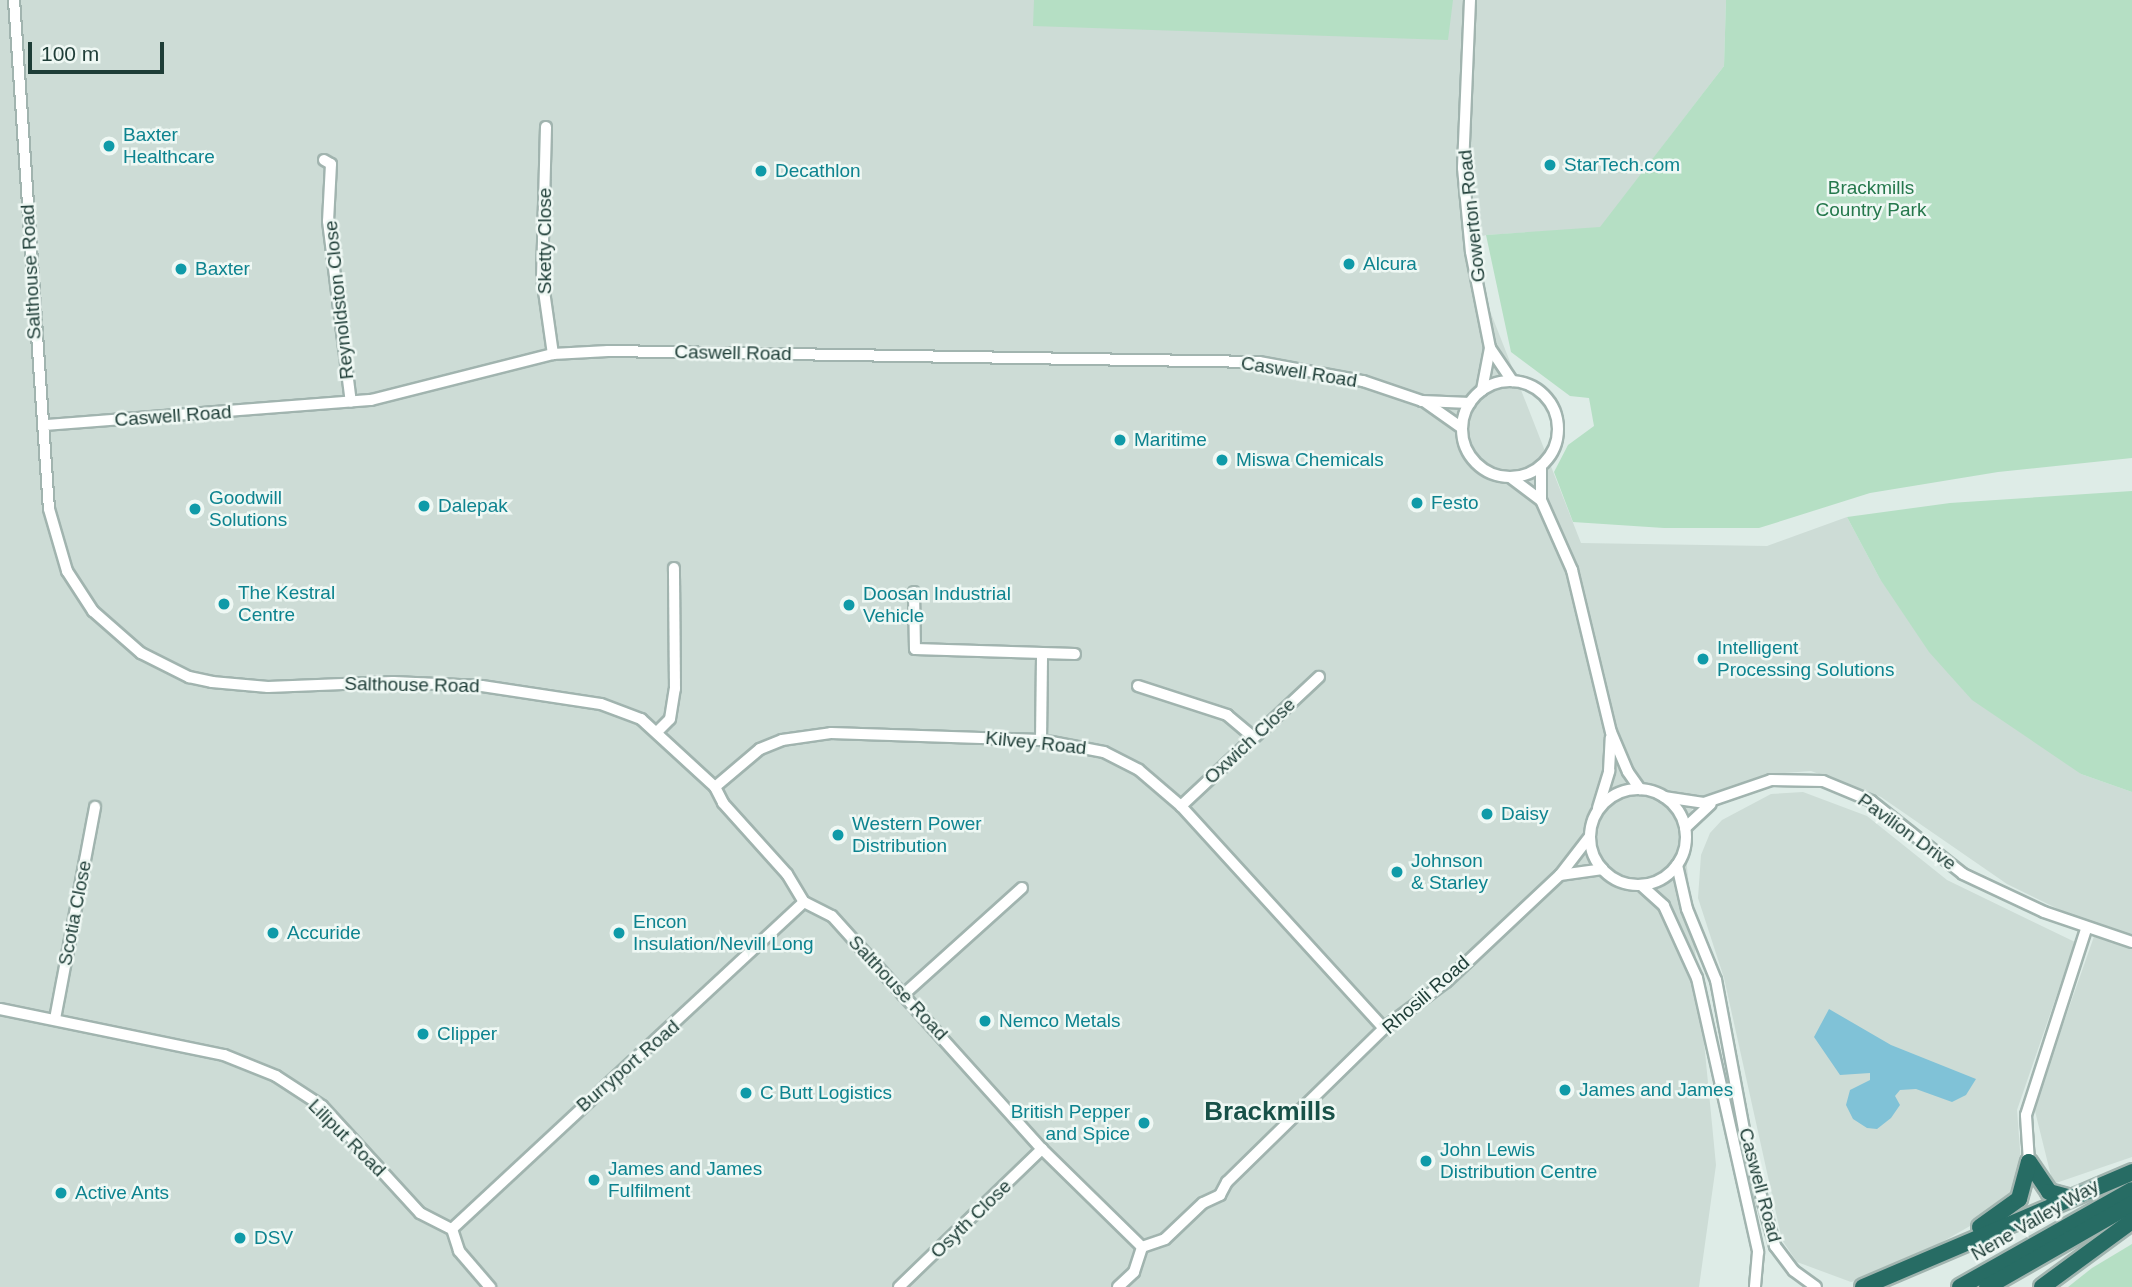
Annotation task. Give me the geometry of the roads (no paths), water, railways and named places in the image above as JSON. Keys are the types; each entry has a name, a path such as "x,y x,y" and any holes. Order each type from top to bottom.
{"highway":[{"path":"2029,1162 2049,1192 2068,1197"},
{"path":"1948,1247 2019,1199 2029,1162"},
{"path":"1863,1287 1948,1247 2132,1172"},
{"name":"Nene Valley Way","path":"1960,1287 2132,1190"},
{"name":"Nene Valley Way","path":"1987,1287 2132,1204"},
{"path":"2042,1287 2132,1221"}],"street":[{"name":"Salthouse Road","path":"14,0 36,353 46,425 43,452 49,509 67,571 93,611 113,632 170,669 189,677 258,687 393,682 530,692 601,704 640,719 715,787 723,803 787,874 804,902 832,916 1001,1099 1042,1149 1142,1247"},
{"name":"Gowerton Road","path":"1470,0 1463,169 1471,252 1490,348 1482,390"},
{"name":"Sketty Close","path":"546,127 542,277 553,354"},
{"name":"Reynoldston Close","path":"324,160 331,164 328,221 351,402"},
{"name":"Gowerton Road","path":"1490,348 1512,381"},
{"name":"Caswell Road","path":"46,425 351,402 453,382 553,354 721,351 1259,362 1363,381 1422,401 1462,428"},
{"path":"1541,466 1510,477 1495,475 1471,457 1462,428 1470,403 1482,390 1512,381 1542,393 1557,416 1557,442 1541,466 1541,500 1572,570 1611,732 1628,772 1640,789"},
{"name":"Caswell Road","path":"1422,401 1470,403"},
{"path":"1510,477 1541,500"},
{"path":"657,732 670,719 676,689 674,568"},
{"path":"914,592 915,649 1075,654"},
{"path":"1041,740 1042,654"},
{"name":"Oxwich Close","path":"1181,806 1320,677"},
{"path":"1138,686 1227,715 1253,737"},
{"path":"1595,816 1614,796 1640,789 1664,797 1681,816 1685,828 1685,848 1677,865 1661,879 1641,885 1614,878 1603,869 1590,836 1595,816 1609,771 1611,732"},
{"name":"Kilvey Road","path":"715,787 760,749 782,740 831,733 1041,740 1104,752 1139,771 1181,806 1384,1028"},
{"name":"Pavilion Drive","path":"1664,797 1704,803 1771,779 1804,778 1845,789 1871,802 1963,874 2086,929 2132,942"},
{"name":"Pavilion Drive","path":"1685,828 1697,813 1720,797"},
{"name":"Scotia Close","path":"55,1019 95,807"},
{"name":"Rhosili Road","path":"1142,1247 1165,1240 1203,1203 1220,1195 1227,1182 1384,1028 1446,982 1560,875 1590,836"},
{"name":"Caswell Road","path":"1677,865 1688,909 1716,980 1746,1145 1775,1246 1794,1271 1816,1287"},
{"path":"1560,875 1603,869"},
{"name":"Caswell Road","path":"1641,885 1664,906 1697,978 1758,1252 1755,1287"},
{"path":"903,995 1022,888"},
{"name":"Burryport Road","path":"452,1229 804,902"},
{"path":"2029,1162 2026,1115 2086,929"},
{"name":"Liliput Road","path":"0,1009 225,1055 276,1076 322,1106 420,1213 452,1229"},
{"name":"Osyth Close","path":"899,1287 1042,1149"},
{"path":"452,1229 459,1251 490,1287"},
{"path":"1118,1287 1134,1272 1142,1247"}],"water":[{"path":"1829,1009 1891,1045 1976,1079 1966,1095 1952,1102 1916,1089 1900,1090 1895,1096 1900,1105 1891,1118 1877,1129 1867,1128 1853,1119 1846,1105 1850,1090 1870,1080 1870,1073 1840,1075 1814,1037"}],"place":[{"name":"Baxter Healthcare","path":"109,146"},
{"name":"StarTech.com","path":"1550,165"},
{"name":"Decathlon","path":"761,171"},
{"name":"Alcura","path":"1349,264"},
{"name":"Baxter","path":"181,269"},
{"name":"Maritime","path":"1120,440"},
{"name":"Miswa Chemicals","path":"1222,460"},
{"name":"Festo","path":"1417,503"},
{"name":"Dalepak","path":"424,506"},
{"name":"Goodwill Solutions","path":"195,509"},
{"name":"The Kestral Centre","path":"224,604"},
{"name":"Doosan Industrial Vehicle","path":"849,605"},
{"name":"Intelligent Processing Solutions","path":"1703,659"},
{"name":"Daisy","path":"1487,814"},
{"name":"Western Power Distribution","path":"838,835"},
{"name":"Johnson & Starley","path":"1397,872"},
{"name":"Accuride","path":"273,933"},
{"name":"Encon Insulation/Nevill Long","path":"619,933"},
{"name":"Nemco Metals","path":"985,1021"},
{"name":"Clipper","path":"423,1034"},
{"name":"James and James","path":"1565,1090"},
{"name":"C Butt Logistics","path":"746,1093"},
{"name":"British Pepper and Spice","path":"1144,1123"},
{"name":"John Lewis Distribution Centre","path":"1426,1161"},
{"name":"James and James Fulfilment","path":"594,1180"},
{"name":"Active Ants","path":"61,1193"},
{"name":"DSV","path":"240,1238"}],"district":[{"name":"Brackmills","path":"1270,1112"}],"park label":[{"name":"Brackmills Country Park","path":"1871,199"}]}
